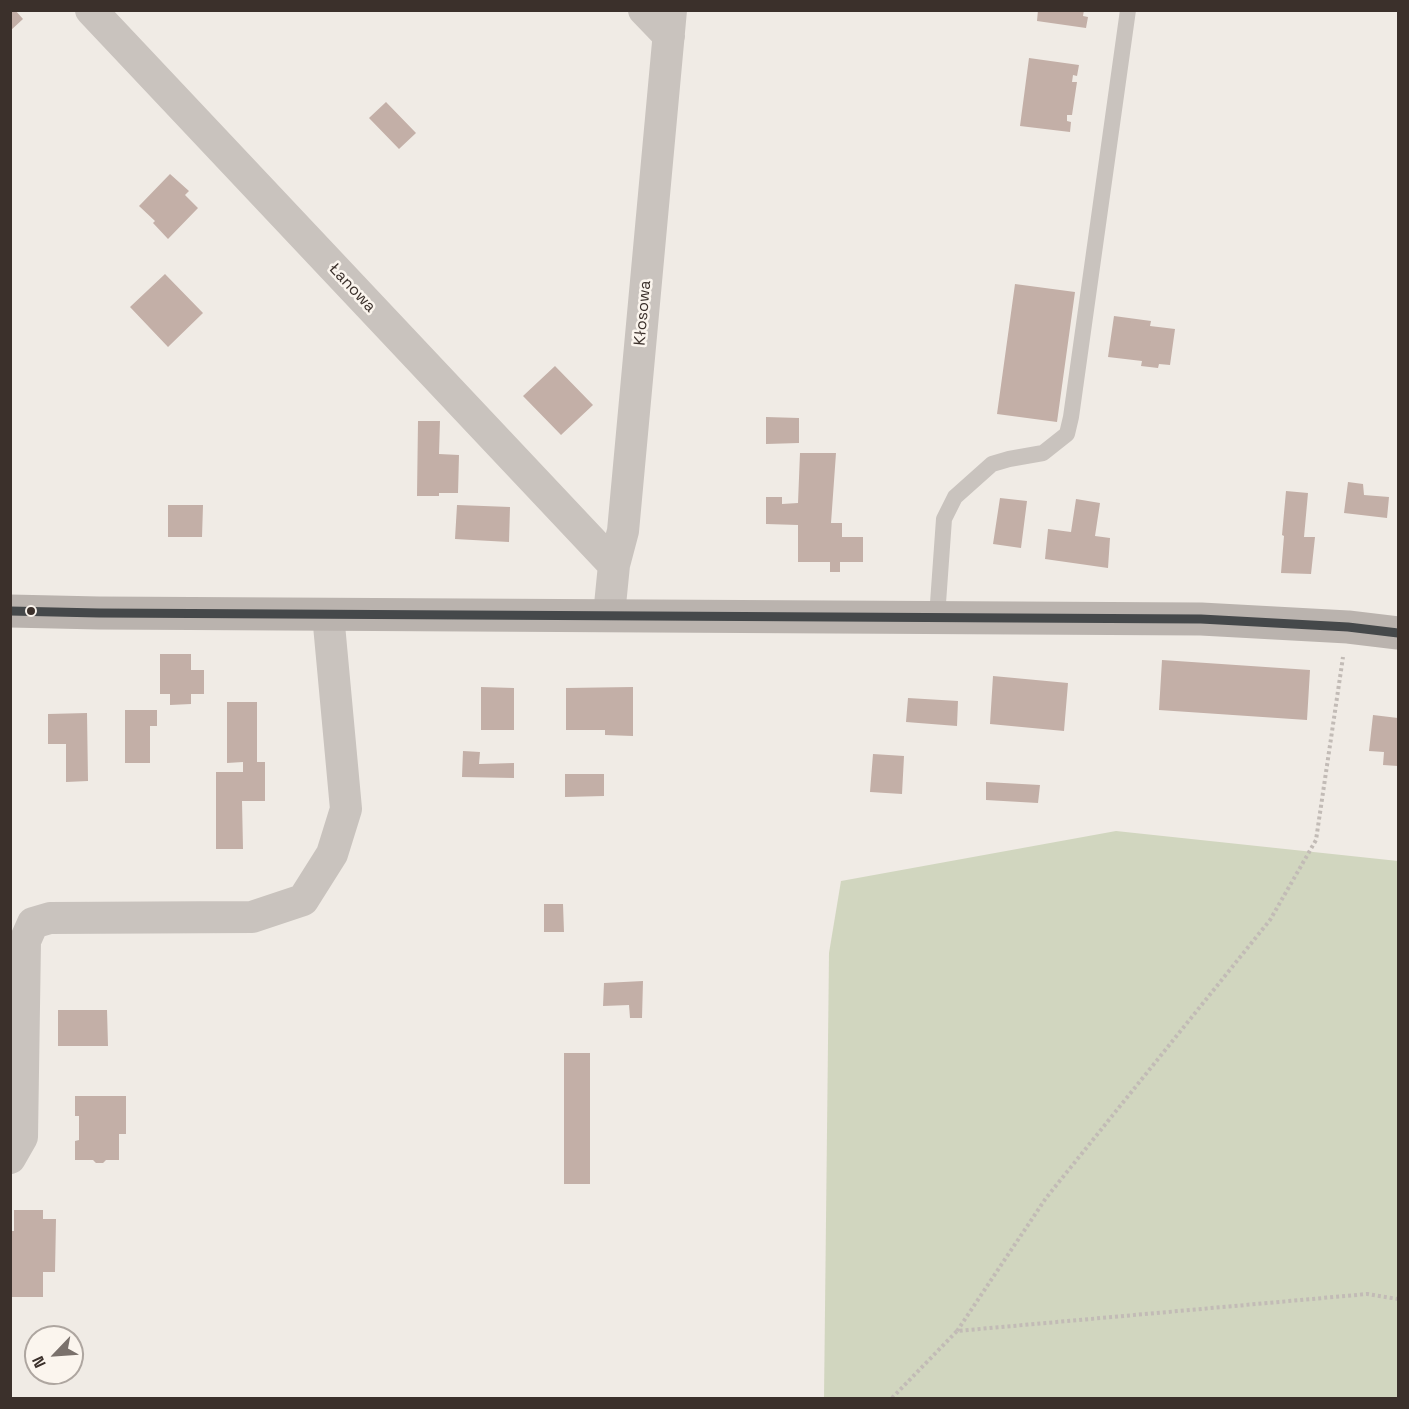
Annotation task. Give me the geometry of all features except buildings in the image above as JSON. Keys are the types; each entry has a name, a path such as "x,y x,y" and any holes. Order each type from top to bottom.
{"street":[{"name":"Łanowa","path":"91,10 614,565"},
{"path":"644,10 670,23"},
{"name":"Kłosowa","path":"609,615 614,565 623,531 670,23"},
{"path":"10,611 1201,619 1348,627 1398,633"},
{"path":"10,1158 22,1137 25,941 33,923 50,918 252,916 303,900 332,854 346,809 328,614"}],"lane":[{"path":"937,617 944,519 955,498 992,464 1043,453 1067,434 1128,10"}],"path":[{"path":"892,1398 957,1331 1046,1198 1270,920 1316,840 1348,627"},
{"path":"957,1331 1367,1293 1398,1299"}],"green space":[{"path":"1116,831 1398,861 1398,1398 824,1398 829,953 841,881"}],"transit line":[{"path":"10,611 1201,619 1348,627 1398,633"}]}
